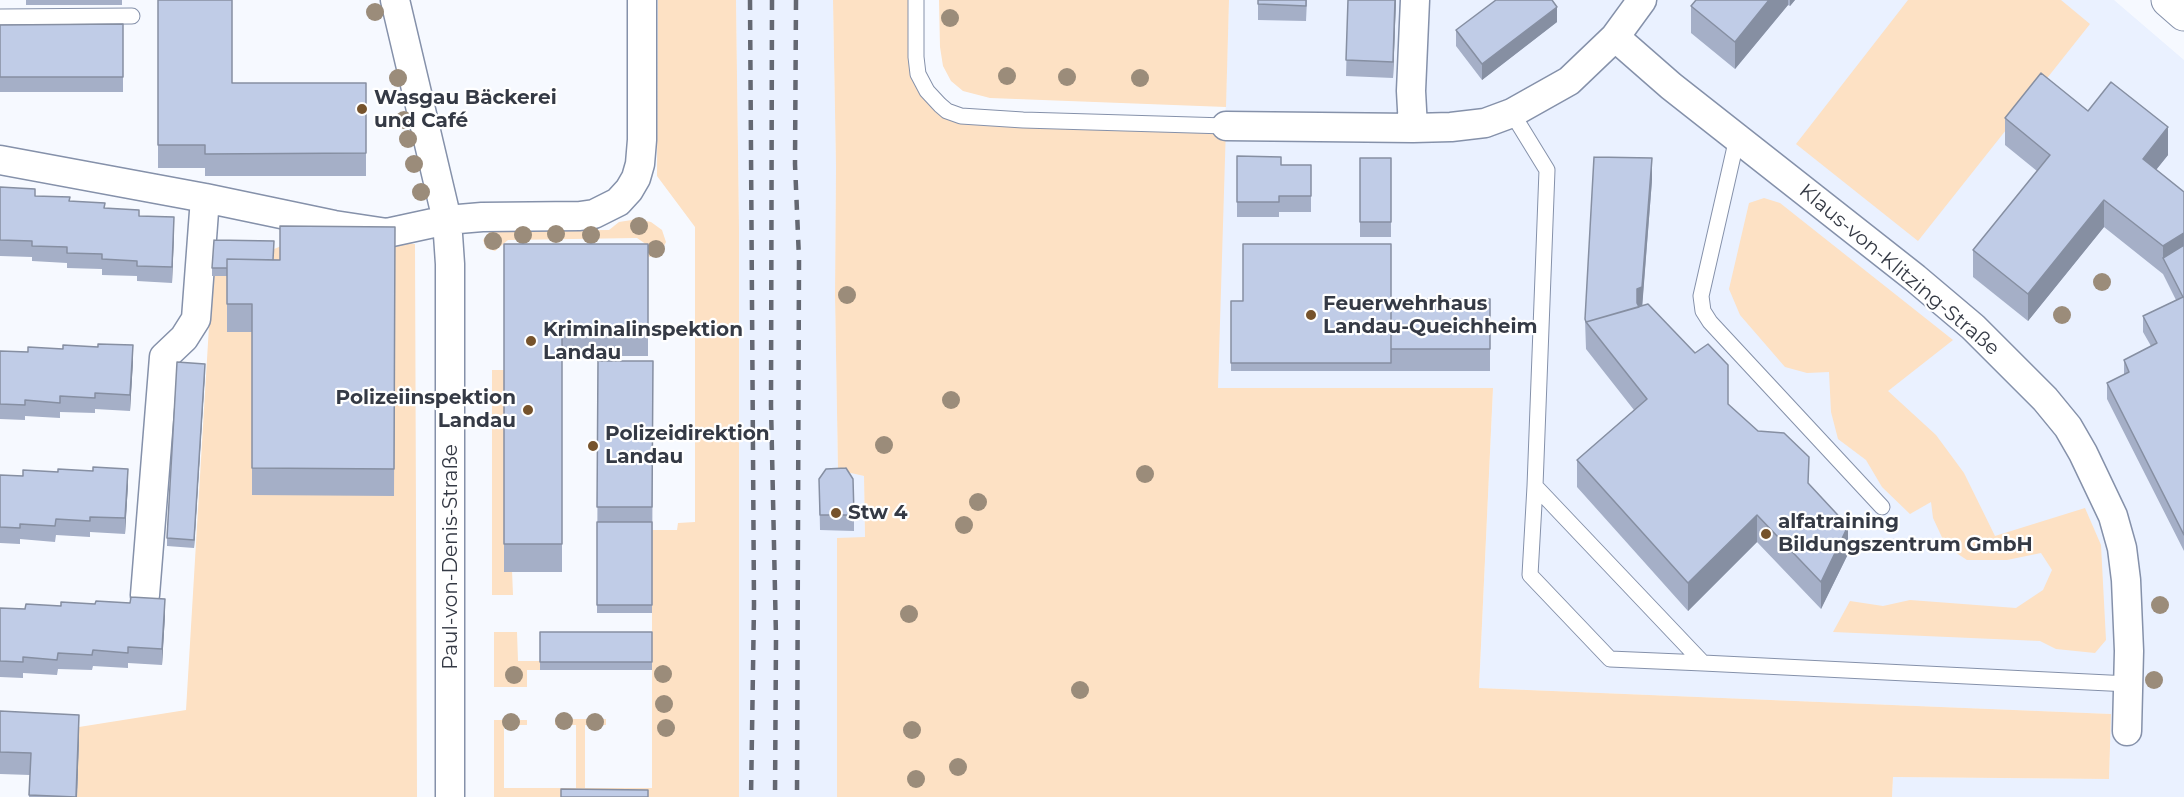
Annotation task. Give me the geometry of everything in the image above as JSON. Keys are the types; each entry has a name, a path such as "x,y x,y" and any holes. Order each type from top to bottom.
{"main road":[{"path":"2168,0 2184,14"}],"street":[{"name":"Paul-von-Denis-Straße","path":"394,0 447,219 450,276 450,797"},
{"path":"0,160 205,198 334,225 387,233 447,219 594,214 618,202 636,178 642,140 642,0"},
{"path":"1413,128 1411,91 1416,0"},
{"path":"1226,126 1451,128 1485,123 1512,113 1569,81 1615,37 1642,0"},
{"name":"Klaus-von-Klitzing-Straße","path":"1615,37 1671,86 1915,278 1973,327 2045,399 2068,427 2113,516 2122,548 2126,580 2129,684 2127,731"},
{"path":"145,595 164,357 184,338 196,319 205,198"}],"lane":[{"path":"916,0 918,74 927,91 947,111 961,116 1023,120 1226,126"},
{"path":"0,17 132,16"},
{"path":"1512,113 1547,170 1530,575 1610,659 2129,684"},
{"path":"1737,138 1701,296 1703,311 1710,322 1882,507"},
{"path":"1535,486 1703,663"}],"shaded area":[{"path":"658,0 736,0 739,229 739,797 494,797 494,720 527,720 527,725 504,725 504,788 576,788 576,725 555,725 555,719 606,719 606,725 585,725 585,788 652,788 652,530 677,530 678,523 695,522 695,227 657,176"},
{"path":"736,0 833,0 838,469 864,476 865,538 837,538 837,797 739,797 739,229"},
{"path":"833,0 916,0 918,74 947,111 1226,126 1218,388 1493,388 1479,688 2111,714 2109,779 1893,777 1892,797 837,797 837,538 865,537 864,476 838,470"},
{"path":"939,0 1229,0 1226,107 990,98 963,91 951,81 943,66 940,47"},
{"path":"1229,0 2114,0 2184,60 2184,797 1892,797 1893,777 2109,779 2111,714 1479,688 1493,388 1217,388"},
{"path":"1908,0 2061,0 2090,24 1918,241 1796,144"},
{"path":"1764,198 1780,203 1953,340 1888,391 1936,435 1964,473 1995,536 2085,508 2101,545 2106,640 2095,653 2056,649 2040,641 1833,632 1850,601 1883,606 1910,600 2016,608 2043,590 2052,570 2041,553 2007,560 1967,560 1946,546 1933,518 1931,502 1910,514 1882,487 1866,460 1838,439 1831,412 1829,372 1807,373 1785,367 1740,315 1729,289 1749,203"},
{"path":"638,219 651,222 662,230 666,242 660,254 649,257 647,254 653,249 637,238 508,240 495,251 486,248 483,240 490,231 609,230 619,222"},
{"path":"301,238 415,244 417,797 77,797 79,727 186,710 212,276 272,276 274,249"},
{"path":"492,370 504,370 513,595 492,595"},
{"path":"494,632 517,632 518,661 540,661 540,670 527,670 527,687 494,687"}],"building":[{"path":"158,0 232,0 232,83 366,83 366,153 205,154 205,145 158,145"},
{"path":"1258,0 1306,0 1306,6 1258,4"},
{"path":"1348,0 1395,0 1393,62 1346,60"},
{"path":"1496,0 1552,0 1557,7 1482,64 1456,30"},
{"path":"1696,0 1769,0 1735,42 1691,6"},
{"path":"123,24 123,77 0,77 0,25"},
{"path":"2041,73 2088,111 2111,82 2168,127 2143,159 2184,192 2184,233 2163,246 2104,200 2028,294 1973,250 2050,155 2005,118"},
{"path":"1237,156 1281,157 1281,165 1311,165 1311,196 1279,196 1279,202 1237,202"},
{"path":"1594,157 1652,158 1642,287 1637,289 1639,307 1586,322 1585,319"},
{"path":"1360,158 1391,158 1391,222 1360,222"},
{"path":"0,187 35,189 35,196 70,197 69,201 105,203 104,208 139,210 139,216 174,217 172,267 137,266 137,261 102,259 102,254 67,253 67,247 32,246 32,241 0,240"},
{"path":"280,226 395,227 394,469 252,468 252,304 227,304 227,259 280,260"},
{"path":"214,240 274,241 273,260 227,259 227,268 212,268"},
{"path":"504,244 648,244 648,329 562,328 562,544 504,544"},
{"name":"Feuerwehrhaus Landau-Queichheim","path":"1243,244 1391,244 1391,363 1231,363 1231,301 1243,301"},
{"path":"2184,245 2184,535 2107,383 2129,372 2124,360 2157,343 2143,316 2183,297 2163,258"},
{"path":"1391,299 1490,299 1490,349 1391,349"},
{"path":"1648,304 1695,353 1708,344 1728,365 1728,404 1758,431 1784,433 1809,457 1808,483 1848,526 1821,582 1757,515 1688,583 1577,460 1647,399 1586,322"},
{"path":"98,344 133,345 130,395 95,393 95,398 60,396 60,403 25,400 25,405 0,404 0,351 28,352 28,347 63,349 63,345 98,347"},
{"path":"598,361 653,361 652,507 597,507"},
{"path":"177,362 205,364 194,540 167,538"},
{"path":"93,467 128,469 125,518 90,517 90,521 56,519 55,526 20,524 20,528 0,527 0,475 23,476 23,470 93,471"},
{"name":"Stw 4","path":"846,468 853,479 854,515 820,515 819,479 826,469"},
{"path":"597,522 652,522 652,605 597,605"},
{"path":"131,597 165,599 162,649 128,647 128,653 93,650 92,655 58,653 57,660 23,657 23,662 0,661 0,608 25,609 26,604 61,606 61,602 130,603"},
{"path":"540,632 652,632 652,662 540,662"},
{"path":"0,711 79,715 76,797 29,795 31,753 0,752"},
{"path":"561,789 648,790 648,797 561,797"}],"railway":[{"path":"750,0 754,605 751,797"},
{"path":"772,0 771,406 776,637 775,797"},
{"path":"796,0 795,164 799,259 797,797"}],"place":[{"name":"Wasgau Bäckerei und Café","path":"362,109"},
{"name":"Feuerwehrhaus Landau-Queichheim","path":"1311,315"},
{"name":"Kriminalinspektion Landau","path":"531,341"},
{"name":"Polizeiinspektion Landau","path":"528,410"},
{"name":"Polizeidirektion Landau","path":"593,446"},
{"name":"Stw 4","path":"836,513"},
{"name":"alfatraining Bildungszentrum GmbH","path":"1766,534"}]}
